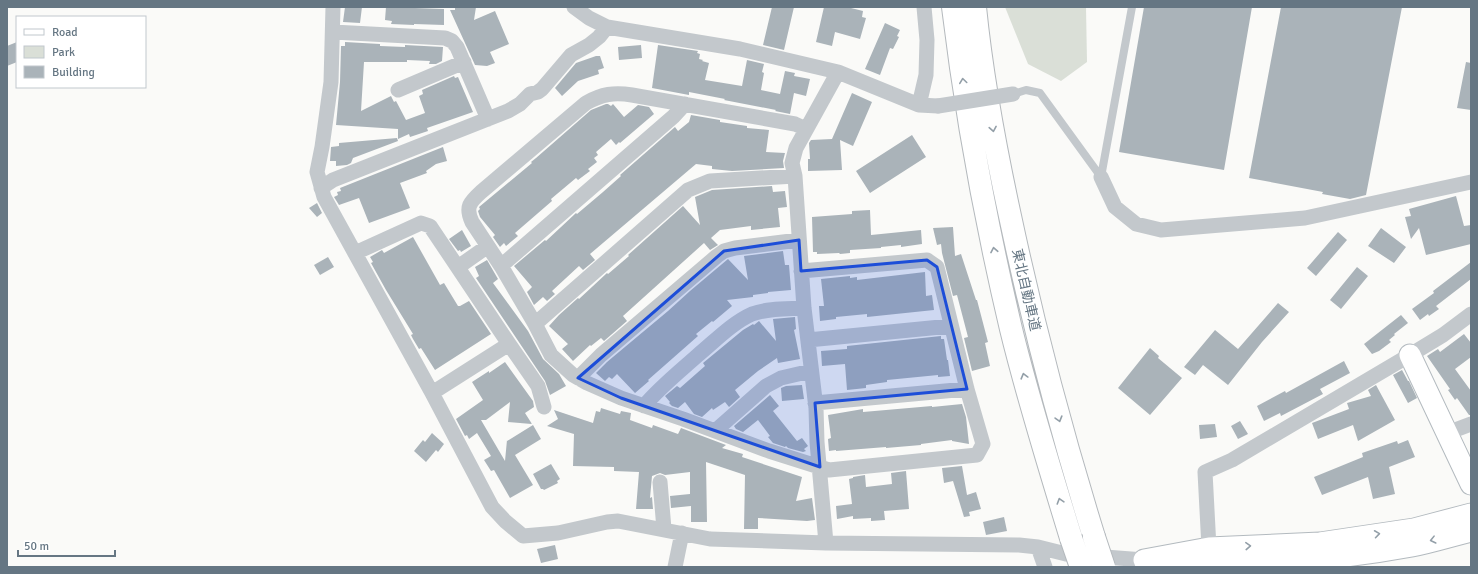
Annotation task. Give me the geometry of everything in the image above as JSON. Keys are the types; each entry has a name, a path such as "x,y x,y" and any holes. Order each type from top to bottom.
{"highway":[{"name":"東北自動車道","path":"953,7 964,93 977,167 1011,330 1053,479 1081,567"},
{"name":"東北自動車道","path":"975,7 999,165 1030,310 1055,405 1104,567"}],"street":[{"path":"333,7 331,82 317,172 324,197 432,393 492,507 505,521 523,536 558,533 618,521 710,539 826,543 991,544 1038,547 1066,554 1145,563 1207,564 1320,560 1412,546 1471,531"},
{"path":"574,7 589,18 607,27 740,49 838,72 920,105 938,106 1013,94"},
{"path":"920,105 926,75 927,47 924,7"},
{"path":"321,188 333,180 508,111 520,104 530,94 538,92 571,55 589,45 599,37 607,27"},
{"path":"333,32 445,38 452,41 457,47 464,62 488,119"},
{"path":"398,90 464,62"},
{"path":"826,543 815,403 804,308 795,176 792,163 796,148 838,72"},
{"path":"802,271 927,260 937,267 967,389 983,444 977,454 829,470 769,451 586,384 551,355 535,324 469,217 470,202 586,103 597,97 618,93 795,124 806,130"},
{"path":"500,266 674,116 685,104"},
{"path":"535,324 688,190 710,181 795,176"},
{"path":"1101,178 1115,207 1136,224 1161,230 1305,218 1471,182"},
{"path":"355,253 421,223 430,226 538,386 544,407"},
{"path":"578,378 601,355 724,251 735,248 799,240"},
{"path":"458,267 488,246"},
{"path":"644,406 654,393 727,330 744,319 753,314 770,310 804,308"},
{"path":"1209,548 1205,472 1232,460 1410,355 1443,335 1471,314"},
{"path":"808,340 951,326"},
{"path":"432,393 509,344"},
{"path":"1410,355 1471,484"},
{"path":"715,431 766,386 781,378 811,371"},
{"path":"815,403 967,389"},
{"path":"1446,433 1471,424"},
{"path":"660,482 664,529"},
{"path":"1145,563 1209,548 1320,543 1414,529 1471,514"},
{"path":"675,567 682,533"},
{"path":"1038,547 1045,567"}],"lane":[{"path":"1101,178 1132,7"},
{"path":"1013,94 1026,90 1040,93 1101,178"}],"highlighted area":[{"path":"799,240 801,271 927,260 937,267 967,389 815,403 820,467 621,398 578,378 724,251"}],"green space":[{"path":"1005,7 1086,7 1087,62 1061,81 1028,64"}],"building":[{"path":"345,7 362,7 360,23 343,22"},
{"path":"386,7 444,9 444,25 391,24 392,21 385,20"},
{"path":"455,7 476,7 474,20 495,11 509,44 490,52 495,63 487,66 475,65 450,10 455,10"},
{"path":"772,7 794,7 784,50 763,45"},
{"path":"824,7 847,7 863,11 862,17 866,18 860,39 835,32 832,46 816,42"},
{"path":"1144,7 1252,7 1224,170 1119,152"},
{"path":"1281,7 1402,7 1366,195 1350,199 1322,194 1323,192 1249,178"},
{"path":"885,23 900,30 897,36 899,37 893,49 890,48 880,75 865,69"},
{"path":"16,42 16,62 7,66 7,46"},
{"path":"345,42 380,44 380,46 405,47 405,45 443,47 442,61 436,64 429,64 430,61 407,60 407,62 364,62 361,111 391,96 394,102 396,101 406,120 425,113 419,96 423,94 422,90 454,76 455,78 458,77 473,112 427,128 428,131 410,137 409,134 398,139 398,129 336,125 340,82 341,46 345,46"},
{"path":"641,45 642,58 619,60 618,47"},
{"path":"658,45 698,51 697,53 700,54 699,59 709,63 705,80 742,86 747,60 764,64 761,90 780,94 785,71 795,73 794,76 810,79 806,96 794,93 790,114 689,92 689,95 652,88"},
{"path":"600,56 604,68 598,70 599,74 578,81 562,96 555,88 576,63"},
{"path":"1466,62 1471,63 1471,110 1457,108"},
{"path":"852,93 872,102 853,146 840,140 842,170 808,171 808,159 810,159 809,143 811,140 832,139"},
{"path":"606,104 611,106 613,104 624,117 638,105 649,107 654,114 620,143 619,142 616,145 611,139 596,152 598,155 594,158 597,162 588,169 590,171 578,180 576,178 551,199 552,201 515,233 518,236 506,246 504,243 500,247 493,237 495,235 480,217 478,211 480,209 479,207 532,163 531,162 591,110"},
{"path":"691,115 720,120 720,122 747,126 747,128 769,130 766,152 785,153 783,161 784,168 732,171 712,169 712,166 696,164 590,254 595,260 583,270 579,266 552,291 555,294 547,301 543,297 534,305 527,292 532,287 514,266 545,240 546,241 576,213 577,214 603,192 621,176 620,175 675,127 678,131 689,122"},
{"path":"912,135 926,157 870,193 856,171"},
{"path":"397,138 398,141 353,158 351,163 347,165 336,166 336,161 330,161 331,147 339,146 339,143"},
{"path":"443,147 447,161 436,164 426,171 427,173 400,183 410,208 369,223 359,198 339,205 334,197 338,195 337,192 341,191 340,188"},
{"path":"772,186 773,192 785,191 787,207 778,208 780,227 751,230 751,226 720,230 711,238 718,245 710,250 704,243 623,316 627,321 604,341 601,338 591,346 590,345 573,361 562,349 568,344 549,326 559,315 629,256 628,255 683,206 700,225 695,197 712,190"},
{"path":"1456,196 1464,226 1471,225 1471,244 1426,255 1419,228 1411,239 1405,217 1411,216 1409,209"},
{"path":"317,203 322,213 317,217 309,208"},
{"path":"870,210 871,235 921,230 922,244 901,247 901,245 850,250 850,253 840,254 817,254 817,252 813,252 812,217 852,214 852,211"},
{"path":"953,227 955,256 961,254 977,300 988,342 985,343 990,366 972,371 964,338 968,337 957,295 953,296 941,244 937,245 933,228"},
{"path":"1381,228 1406,247 1394,263 1368,246"},
{"path":"462,230 471,246 461,252 460,250 458,251 449,239"},
{"path":"1338,232 1347,240 1316,276 1307,268"},
{"path":"413,237 440,285 444,283 458,306 469,301 491,334 435,370 421,348 419,349 413,339 411,335 413,334 386,290 371,263 373,262 370,257 382,250 384,253"},
{"path":"783,251 785,265 789,265 791,290 768,292 753,295 753,297 727,300 732,306 696,334 698,336 635,393 617,374 612,379 609,377 605,381 596,373 728,259 748,280 744,256"},
{"path":"328,257 334,267 320,275 314,265"},
{"path":"487,260 498,279 493,283 528,331 543,359 559,374 566,386 550,395 545,381 476,278 479,276 475,267"},
{"path":"1471,262 1471,279 1436,306 1439,309 1420,320 1412,309"},
{"path":"1357,267 1368,276 1341,309 1330,300"},
{"path":"925,272 926,296 932,295 934,310 867,317 867,314 836,317 836,319 820,321 819,306 824,306 821,279 850,276 850,278 857,277 857,280"},
{"path":"1278,303 1289,312 1262,342 1228,385 1203,365 1195,375 1184,367 1215,330 1238,349"},
{"path":"1401,315 1408,323 1394,334 1395,335 1389,340 1391,342 1379,351 1372,354 1364,344"},
{"path":"795,317 796,329 794,330 800,359 778,363 777,358 735,390 740,397 729,407 725,402 713,410 712,408 702,417 694,414 685,402 678,408 669,403 670,402 665,396 677,386 680,388 705,366 703,363 743,330 759,321 776,341 773,319"},
{"path":"1464,334 1471,343 1471,357 1455,369 1471,391 1471,415 1469,415 1457,398 1455,400 1448,390 1450,389 1427,356 1438,349 1440,352"},
{"path":"941,336 941,339 944,339 950,376 938,377 938,375 887,380 887,382 866,385 866,388 847,390 845,364 822,366 821,351 847,349 847,346"},
{"path":"1150,348 1159,356 1158,358 1182,378 1150,415 1118,388"},
{"path":"1344,361 1350,373 1320,389 1323,394 1281,416 1280,413 1264,421 1257,406 1285,391 1286,393"},
{"path":"505,362 533,401 534,407 525,413 532,424 508,422 510,402 486,420 481,420 505,461 507,440 533,425 541,439 515,455 533,485 510,498 494,470 491,471 484,460 491,456 477,433 469,439 467,435 465,436 456,419 483,400 472,382"},
{"path":"1402,370 1417,398 1408,403 1393,375"},
{"path":"802,385 804,399 782,401 781,388 786,386"},
{"path":"1376,385 1395,420 1358,441 1353,425 1318,439 1312,423 1349,409 1347,403 1371,396 1368,390"},
{"path":"770,395 779,406 773,411 797,441 802,438 808,446 804,449 806,451 803,452 773,443 768,437 770,436 758,420 743,432 736,429 734,426"},
{"path":"962,404 966,417 969,444 952,440 921,445 829,451 828,439 831,438 828,415 863,409 863,412"},
{"path":"601,408 620,414 621,411 631,413 630,420 652,428 653,425 678,434 681,428 726,445 722,448 743,454 742,457 802,477 796,501 812,498 815,520 807,521 758,518 758,529 744,529 745,475 706,462 707,522 691,522 691,506 671,508 670,496 690,494 690,472 665,475 660,473 652,476 650,498 652,497 653,509 636,509 639,472 614,471 614,467 573,466 574,434 547,426 558,419 554,410 593,423 596,411 600,412"},
{"path":"1240,421 1248,434 1238,439 1231,426"},
{"path":"1215,424 1217,437 1200,439 1199,425"},
{"path":"432,433 444,444 438,452 436,450 426,462 414,451 423,440 425,442"},
{"path":"1408,440 1415,457 1389,467 1395,494 1373,499 1368,477 1322,495 1314,477 1363,457 1362,453 1397,441 1398,444"},
{"path":"551,464 560,479 557,481 558,483 544,490 541,489 533,474"},
{"path":"962,466 967,495 976,492 981,509 969,512 970,516 964,517 953,481 944,483 942,468"},
{"path":"906,471 909,509 884,511 885,520 871,521 871,518 853,519 853,516 837,519 836,506 852,504 849,479 865,475 866,487 892,484 891,473"},
{"path":"1004,517 1007,531 986,535 983,522"},
{"path":"555,545 558,559 541,563 537,549"}]}
